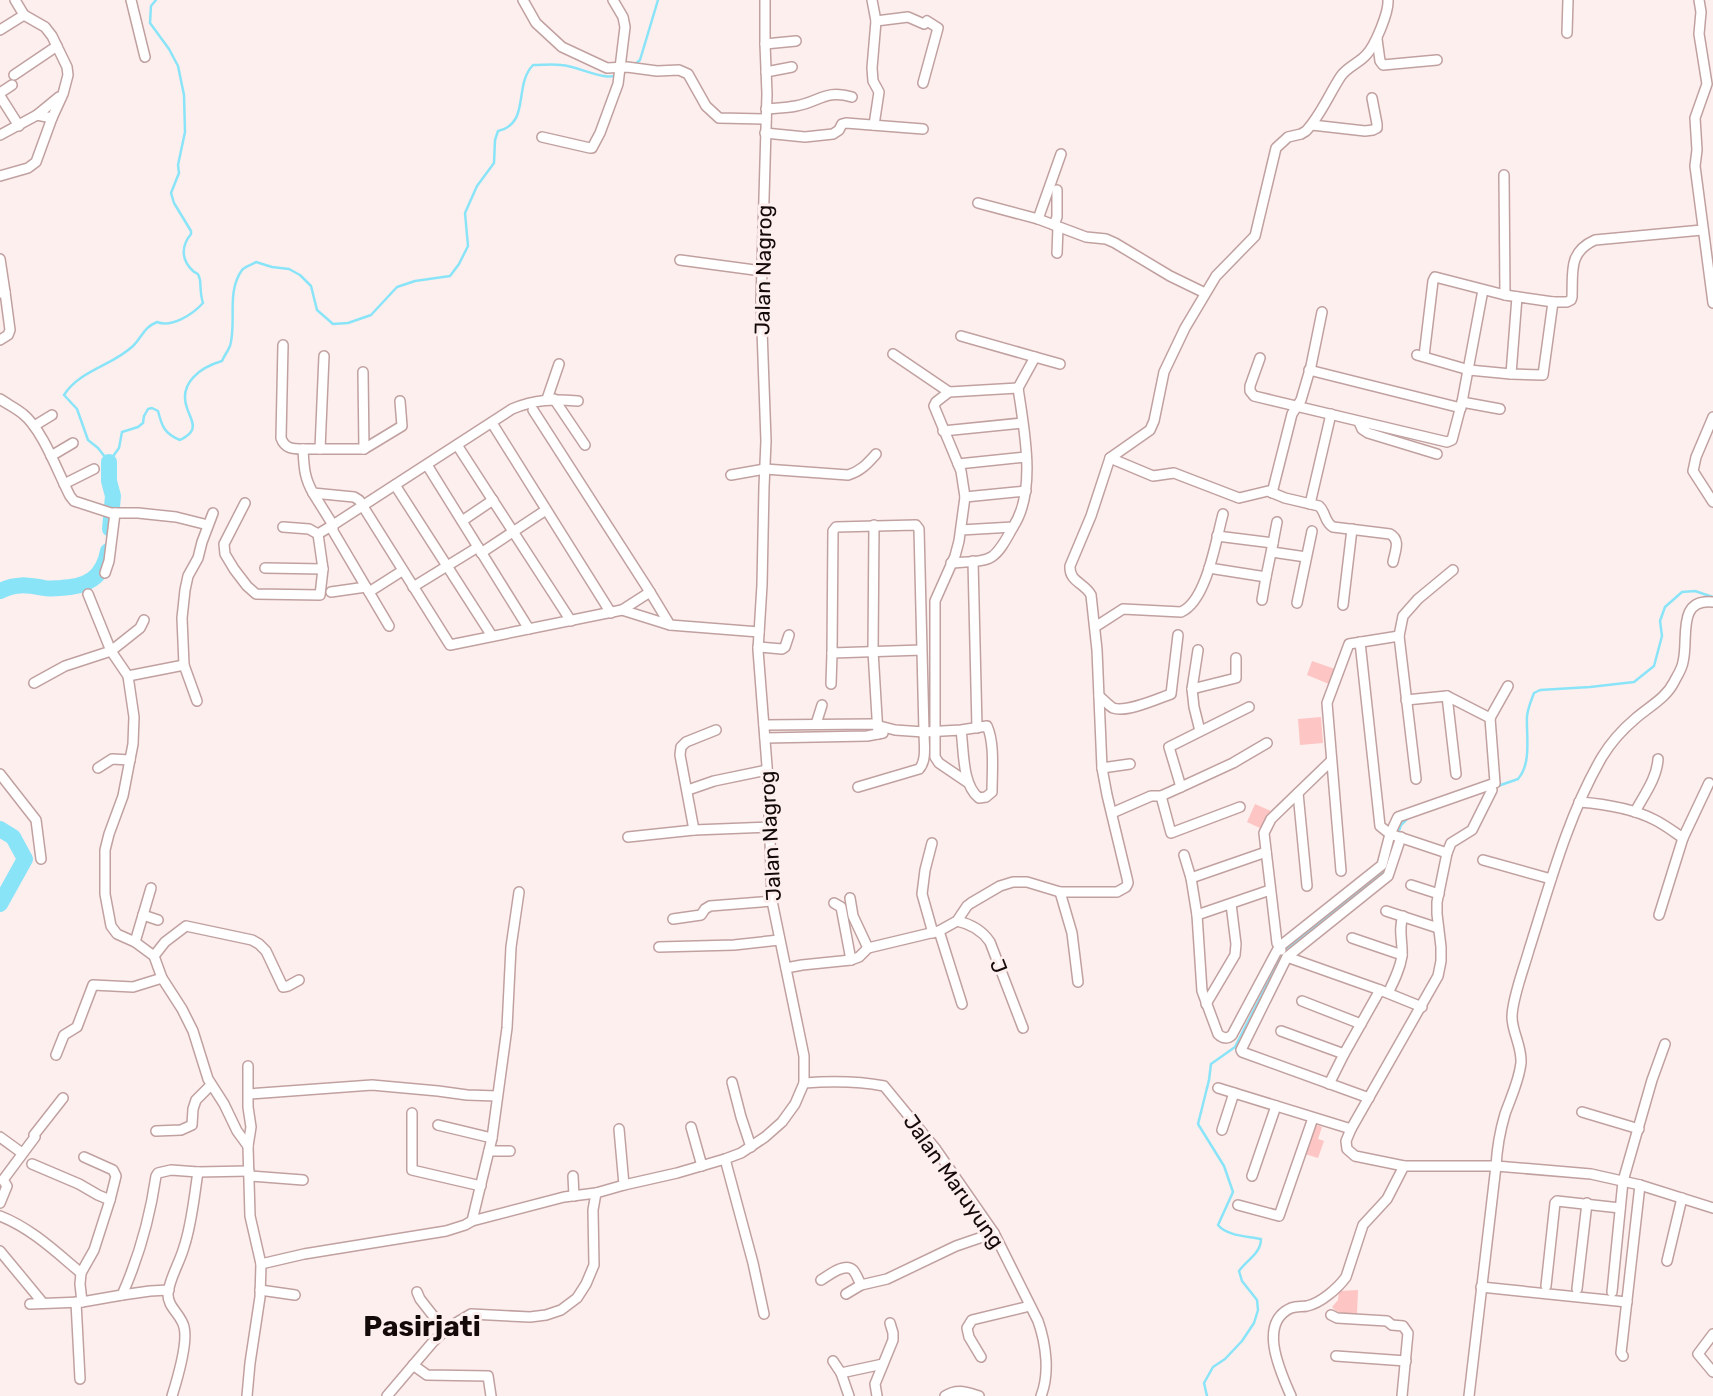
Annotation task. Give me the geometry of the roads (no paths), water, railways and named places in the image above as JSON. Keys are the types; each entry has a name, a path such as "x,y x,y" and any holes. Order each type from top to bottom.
{"street":[{"path":"0,176 33,166 36,162 68,75 57,46 45,27 24,15 15,0"},
{"path":"131,0 145,57"},
{"path":"523,0 536,23 562,47 607,68 624,73 679,70 688,74 706,106 719,118 766,114 816,101 824,95 852,97"},
{"path":"542,137 592,148 600,133 624,73 625,22 613,0"},
{"name":"Jalan Nagrog","path":"765,0 766,114 761,328 766,441 758,648 769,791 772,901 804,1056 804,1083"},
{"path":"872,0 876,21 872,68 873,80 879,92 874,125"},
{"path":"786,968 851,960 859,957 868,948 936,932 957,921 967,906 1002,885 1013,882 1027,882 1060,892 1118,892 1126,887 1128,883 1102,768 1095,627 1090,593 1072,578 1070,566 1091,516 1110,458 1150,429 1165,369 1185,328 1216,276 1255,236 1276,148 1288,137 1301,134 1312,125 1342,74 1366,55 1377,39 1388,8 1388,0"},
{"path":"1567,33 1568,0"},
{"path":"1699,0 1699,34 1707,84 1695,118 1695,166 1713,303"},
{"path":"0,30 24,15"},
{"path":"876,21 908,17 938,28 923,83"},
{"path":"1377,39 1382,65 1437,60"},
{"path":"765,44 796,41"},
{"path":"19,126 0,94 13,80 57,46"},
{"path":"766,72 792,67"},
{"path":"0,135 37,116 63,94"},
{"path":"1312,125 1373,130 1377,128 1377,124 1372,98"},
{"path":"37,116 52,118"},
{"path":"765,133 804,137 833,134 845,123 923,128"},
{"path":"1038,219 1061,154"},
{"path":"1504,175 1505,295"},
{"path":"1057,190 1057,253"},
{"path":"978,203 1038,219 1086,237 1106,239 1205,293"},
{"path":"1553,302 1543,375 1469,370 1421,356 1436,276 1505,295 1569,302 1573,261 1586,244 1595,240 1702,230"},
{"path":"0,259 10,330 8,335 0,340"},
{"path":"680,260 762,271"},
{"path":"1260,358 1250,386 1254,396 1447,442 1452,440 1462,405 1483,290"},
{"path":"1511,374 1517,297"},
{"path":"1272,493 1292,414 1298,406 1310,370 1322,312"},
{"path":"961,336 1060,364"},
{"path":"283,345 281,438 290,449 364,449 402,426 400,401"},
{"path":"893,354 949,392"},
{"path":"320,449 324,356"},
{"path":"951,563 987,560 997,554 1023,506 1026,457 1018,388 1035,357"},
{"path":"550,399 559,364"},
{"path":"1310,370 1462,405 1500,409"},
{"path":"363,372 364,449"},
{"path":"967,782 939,763 935,757 935,601 959,541 965,497 961,471 933,406 949,392 1018,388"},
{"path":"0,399 23,414 34,426 74,501 113,513 176,517 208,525"},
{"path":"550,399 585,444"},
{"path":"318,534 521,406 550,399 578,401"},
{"path":"533,410 670,625"},
{"path":"1310,504 1331,414"},
{"path":"34,426 52,415"},
{"path":"1713,417 1693,465 1693,471 1713,502"},
{"path":"492,422 611,613"},
{"path":"1359,422 1362,429 1368,433 1437,454"},
{"path":"943,431 1022,423"},
{"path":"51,456 73,443"},
{"path":"457,445 571,621"},
{"path":"303,449 305,476 313,493 333,525 332,531 389,626"},
{"path":"731,475 765,469 848,475 865,467 876,454"},
{"path":"958,464 1026,457"},
{"path":"1110,458 1153,476 1174,473 1240,498 1265,491 1321,508 1326,522 1333,527 1390,534 1395,537 1397,542 1393,562"},
{"path":"427,465 529,629"},
{"path":"64,484 94,469"},
{"path":"395,485 492,636"},
{"path":"965,497 1026,491"},
{"path":"313,493 354,497 359,500 450,645 622,611 650,592"},
{"path":"462,522 493,500"},
{"path":"245,503 224,549 234,569 251,592 320,595 323,569 318,534"},
{"path":"413,587 546,510"},
{"path":"105,573 109,561 113,513"},
{"path":"197,701 184,665 182,618 188,576 200,552 201,542 213,513"},
{"path":"1095,627 1123,609 1185,610 1199,592 1209,568 1223,514"},
{"path":"1262,600 1277,522"},
{"path":"831,684 833,531 839,526 916,525 919,529 924,762 922,767 858,787"},
{"path":"874,526 873,652 878,729"},
{"path":"283,527 309,529 318,534"},
{"path":"961,530 1013,527"},
{"path":"1343,605 1352,529"},
{"path":"1297,603 1312,531"},
{"path":"1217,536 1306,557"},
{"path":"973,561 977,728"},
{"path":"265,568 323,569"},
{"path":"1209,568 1266,578"},
{"path":"1416,779 1399,636 1403,617 1418,599 1453,570"},
{"path":"331,592 368,590 402,571"},
{"path":"88,594 111,651 128,676 134,717 123,796 106,842 106,906 113,929 121,937 135,942 154,956 162,978 189,1022 206,1076 248,1146"},
{"path":"1469,1396 1497,1145 1521,1063 1512,1013 1551,879 1579,802 1608,747 1620,733 1664,697 1683,663 1686,624 1690,611 1699,603 1713,602"},
{"path":"622,611 670,625 759,632"},
{"path":"34,683 65,666 111,651 139,628 144,620"},
{"path":"758,648 782,649 789,635"},
{"path":"1099,696 1112,707 1120,709 1171,694 1178,635"},
{"path":"1341,871 1327,703 1349,644 1399,636"},
{"path":"1360,642 1381,828 1390,834 1447,853"},
{"path":"832,653 922,650"},
{"path":"1198,650 1192,689 1200,731"},
{"path":"1192,689 1236,678 1236,658"},
{"path":"128,676 184,665"},
{"path":"1508,686 1490,718 1493,786 1472,830 1451,843 1447,853 1437,914 1441,947 1438,976 1351,1129 1346,1145 1352,1154 1404,1166 1496,1166 1610,1177 1713,1208"},
{"path":"1406,700 1447,696 1490,718"},
{"path":"1447,696 1456,774"},
{"path":"816,724 822,705"},
{"path":"1181,787 1169,747 1249,706"},
{"path":"764,725 816,724 924,732 987,726 992,792 986,797 979,799 967,782 961,730"},
{"path":"765,738 862,736 878,729"},
{"path":"694,830 680,755 681,747 686,742 716,730"},
{"path":"1112,813 1151,796 1161,796 1181,787 1233,763 1267,743"},
{"path":"98,768 112,759 130,760"},
{"path":"1635,812 1654,778 1658,759"},
{"path":"1331,761 1271,819 1264,833 1277,943 1287,957 1422,1007"},
{"path":"1102,768 1129,764"},
{"path":"688,790 767,770"},
{"path":"0,774 36,820 41,859"},
{"path":"1659,915 1683,838 1709,783"},
{"path":"1184,855 1197,915 1200,981 1218,1034 1224,1038 1232,1035 1279,947 1382,865 1390,834 1400,814 1493,786"},
{"path":"1298,793 1307,886"},
{"path":"1161,796 1171,833 1240,807"},
{"path":"1579,802 1635,812 1683,838"},
{"path":"628,837 694,830 769,827"},
{"path":"1368,1098 1241,1050 1287,957 1387,878 1401,836"},
{"path":"932,843 922,894 962,1004"},
{"path":"1191,878 1266,852"},
{"path":"1483,860 1551,879"},
{"path":"1410,885 1439,894"},
{"path":"135,942 151,888"},
{"path":"1197,915 1270,891"},
{"path":"472,1221 492,1138 507,1028 511,947 519,892"},
{"path":"1060,892 1072,933 1078,982"},
{"path":"850,898 853,916 868,948"},
{"path":"673,919 701,915 710,906 772,901"},
{"path":"834,903 841,907 851,960"},
{"path":"1206,1004 1235,956 1231,904"},
{"path":"1386,911 1438,928"},
{"path":"143,915 158,920"},
{"path":"1329,1084 1361,1024 1397,976 1402,955 1400,932 1403,916"},
{"name":"J","path":"957,921 977,929 990,942 1023,1028"},
{"path":"154,956 165,942 186,926 256,942 266,951 283,987 299,980"},
{"path":"1352,938 1402,955"},
{"path":"659,947 734,945 779,940"},
{"path":"56,1055 64,1035 78,1024 93,985 133,987 162,978"},
{"path":"1303,1001 1361,1024"},
{"path":"1281,1031 1344,1054"},
{"path":"1612,1292 1623,1181 1665,1044"},
{"path":"247,1396 261,1264 250,1216 248,1146 251,1127 248,1066"},
{"name":"Jalan Maruyung","path":"804,1083 834,1081 884,1086 935,1148 994,1233 1041,1329 1046,1376 1041,1396"},
{"path":"732,1082 751,1147"},
{"path":"261,1264 303,1254 446,1231 472,1221 646,1181 725,1159 751,1147 782,1122 795,1104 804,1083"},
{"path":"156,1131 181,1130 192,1125 196,1100 211,1085"},
{"path":"249,1094 372,1086 497,1096"},
{"path":"1218,1088 1351,1129"},
{"path":"1222,1130 1234,1093"},
{"path":"0,1203 8,1186 3,1180 63,1098"},
{"path":"1252,1176 1276,1106"},
{"path":"1582,1112 1639,1129"},
{"path":"412,1113 412,1170 481,1186"},
{"path":"1238,1205 1279,1216 1313,1118"},
{"path":"438,1125 492,1138"},
{"path":"237,1131 251,1127"},
{"path":"691,1127 702,1166"},
{"path":"620,1129 624,1185"},
{"path":"0,1137 22,1153"},
{"path":"489,1151 510,1151"},
{"path":"80,1379 81,1273 94,1250 116,1176 115,1172 85,1157"},
{"path":"725,1159 764,1314"},
{"path":"32,1164 110,1200"},
{"path":"1291,1396 1275,1354 1273,1341 1279,1318 1288,1310 1309,1305 1321,1298 1344,1280 1363,1225 1387,1199 1404,1166"},
{"path":"122,1295 150,1214 156,1176 160,1171 249,1174 303,1180"},
{"path":"172,1396 185,1332 169,1301 169,1290 190,1227 198,1172"},
{"path":"573,1176 574,1196"},
{"path":"1623,1356 1621,1353 1640,1185"},
{"path":"387,1396 432,1343 461,1320 474,1314 530,1317 547,1315 573,1302 583,1290 594,1265 593,1210 596,1193"},
{"path":"1667,1261 1682,1198"},
{"path":"1546,1286 1555,1203 1559,1200 1620,1208"},
{"path":"1577,1289 1587,1203"},
{"path":"0,1216 15,1222 40,1239 81,1273"},
{"path":"846,1294 861,1285 887,1279 956,1247 994,1233"},
{"path":"0,1251 43,1303"},
{"path":"821,1280 836,1271 848,1268 861,1285"},
{"path":"1481,1287 1627,1302"},
{"path":"30,1304 79,1302 150,1290 169,1290"},
{"path":"260,1290 295,1295"},
{"path":"418,1293 445,1331"},
{"path":"1321,1298 1332,1314 1387,1321 1392,1325 1403,1326 1408,1333 1402,1396"},
{"path":"981,1357 969,1337 967,1328 972,1320 1030,1306"},
{"path":"877,1396 875,1384 893,1340 890,1323"},
{"path":"1713,1334 1698,1354 1713,1372"},
{"path":"1336,1356 1406,1361"},
{"path":"834,1361 849,1396"},
{"path":"841,1373 883,1364"},
{"path":"413,1365 428,1375 488,1376 491,1396"},
{"path":"945,1396 954,1391 963,1391 979,1396"}],"waterway":[{"path":"156,0 151,6 150,23 178,66 184,95 185,132 178,165 179,173 171,193 191,231 184,248 184,258 199,276 203,303 182,319 152,324 125,353 87,374 64,395 77,409 88,440 109,462 119,448 122,432 143,423 148,409 158,411 165,429 175,438 180,440 191,432 193,425 185,399 186,391 193,377 206,367 222,361 229,348 234,288 243,269 256,262 289,269 300,275 311,286 317,310 333,324 348,323 371,315 397,287 415,281 450,276 468,246 465,213 477,186 494,163 498,131 515,120 524,83 533,65 570,66 605,76 621,74 629,69"},
{"path":"634,65 640,60 658,0"},
{"path":"109,462 109,481 113,496 110,529"},
{"path":"0,591 16,586 78,586 98,574 108,551"},
{"path":"1498,786 1518,779 1525,765 1527,716 1534,693 1540,690 1634,682 1654,666 1662,636 1660,621 1665,607 1682,592 1695,591 1713,597"},
{"path":"1390,857 1401,825 1409,817"},
{"path":"0,829 13,837 25,859 0,904"},
{"path":"1207,1396 1204,1383 1213,1367 1242,1341 1254,1323 1258,1310 1257,1300 1242,1281 1239,1271 1256,1252 1261,1239 1232,1233 1218,1225 1233,1192 1224,1166 1198,1124 1211,1064 1235,1047 1287,948 1383,873 1387,867"}],"district":[{"name":"Pasirjati","path":"422,1326"}]}
